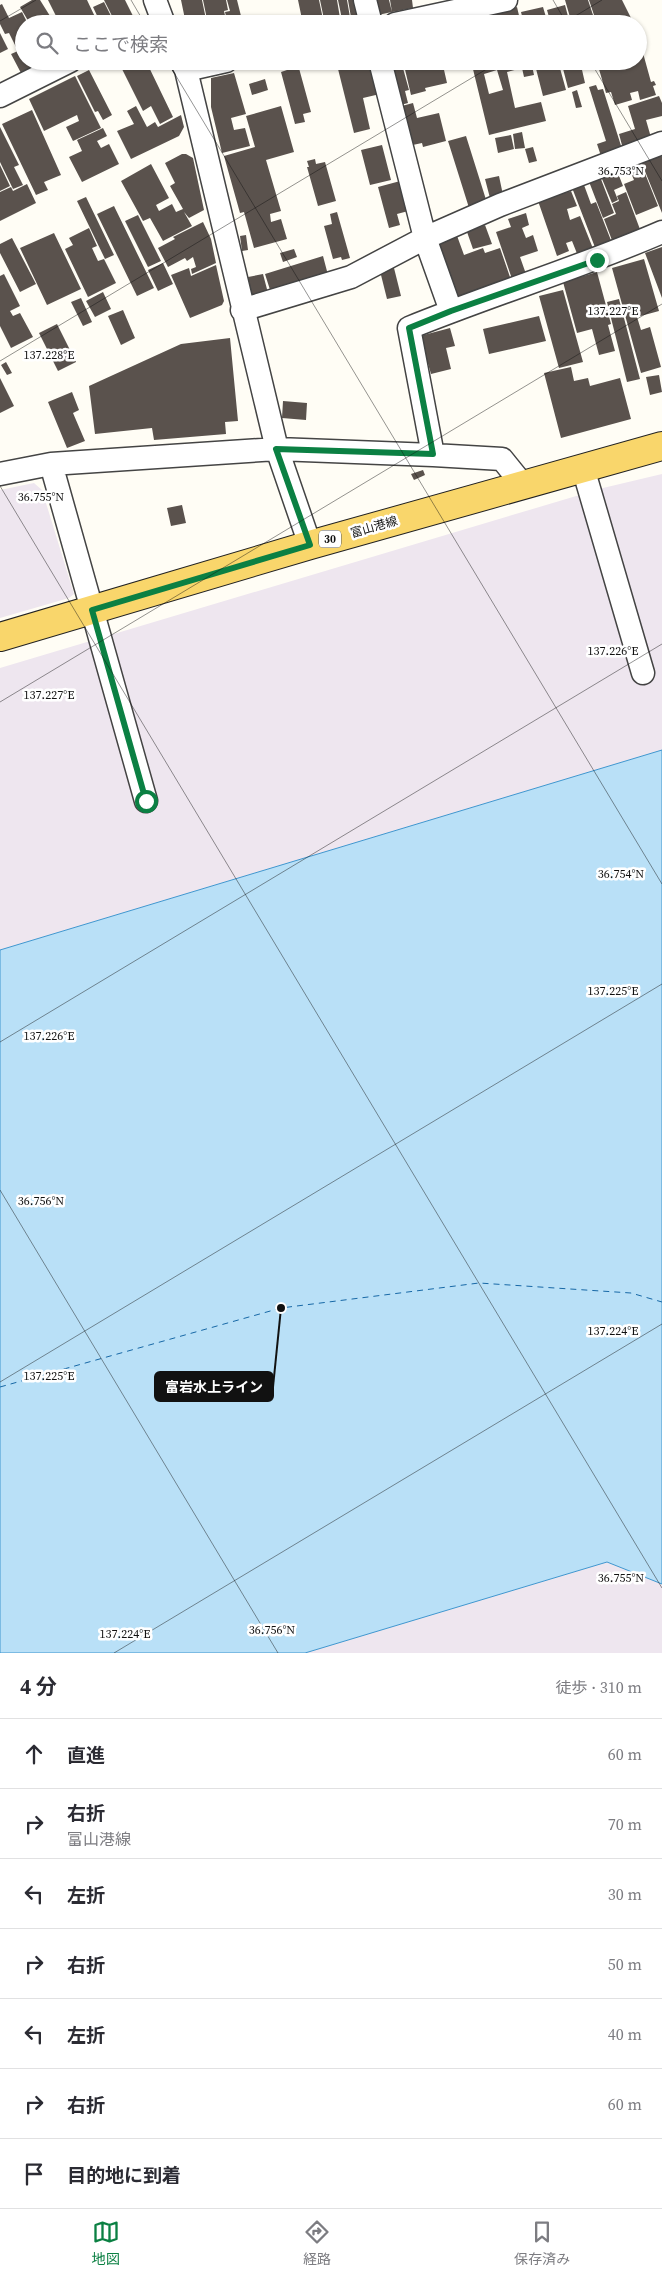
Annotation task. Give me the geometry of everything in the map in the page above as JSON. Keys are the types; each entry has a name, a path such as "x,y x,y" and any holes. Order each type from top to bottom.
{"main road":[{"name":"富山港線","path":"0,637 310,545 662,446"}],"street":[{"path":"365,0 369,15"},
{"path":"434,15 495,1"},
{"path":"0,96 52,70"},
{"path":"184,70 276,449 310,545"},
{"path":"382,70 425,238 451,311"},
{"path":"242,310 351,277 425,238 500,205 662,143"},
{"path":"433,454 409,328 451,311 597,260 662,232"},
{"path":"0,474 51,464 276,449 433,454 502,459 523,485"},
{"path":"51,464 146,801"},
{"path":"583,468 643,673"}],"shaded area":[{"path":"662,474 662,750 0,950 0,668 603,488"},
{"path":"34,483 42,490 74,594 69,598 0,618 0,490"},
{"path":"607,1562 662,1584 662,1653 305,1653"}],"water":[{"path":"662,750 662,1584 607,1562 305,1653 0,1653 0,950"}],"building":[{"path":"32,0 40,0 49,15 25,15 20,7"},
{"path":"48,0 87,0 94,15 56,15"},
{"path":"104,0 125,0 132,15 112,15"},
{"path":"181,0 202,0 205,15 184,15"},
{"path":"203,0 226,0 228,10 224,11 225,15 206,15"},
{"path":"227,0 237,0 241,15 226,15 225,12 230,11"},
{"path":"298,0 319,0 322,15 301,15"},
{"path":"320,0 337,0 340,15 323,15"},
{"path":"338,0 347,0 350,15 341,15"},
{"path":"348,0 358,0 361,15 351,15"},
{"path":"370,0 389,0 392,12 373,15"},
{"path":"390,0 412,0 413,8 392,12"},
{"path":"565,0 588,0 593,15 569,15"},
{"path":"589,0 622,0 630,15 594,15"},
{"path":"104,2 110,15 97,15 93,7"},
{"path":"2,4 9,18 15,15 15,45 9,33 5,34 0,24 0,5"},
{"path":"565,5 568,15 548,15 547,10"},
{"path":"517,7 519,15 483,15"},
{"path":"543,7 545,15 522,15 521,12"},
{"path":"0,33 8,49 0,53"},
{"path":"15,52 15,62 11,54"},
{"path":"647,68 651,82 654,81 656,85 653,86 656,95 640,100 638,91 630,93 632,100 615,105 611,92 606,93 599,70 647,70"},
{"path":"89,70 112,115 103,120 98,111 95,112 77,76"},
{"path":"122,70 150,70 173,117 160,124 151,106 143,111"},
{"path":"299,70 311,112 303,114 305,122 295,124 281,72"},
{"path":"338,70 374,70 380,94 363,98 370,129 354,133"},
{"path":"388,70 403,70 409,90 405,91 408,103 397,106"},
{"path":"405,70 444,70 447,83 425,88 426,91 411,95"},
{"path":"473,70 497,70 514,70 507,72 515,108 541,102 546,121 489,135","holes":["497,70 503,90 489,94 484,74"]},
{"path":"522,70 533,70 534,75 524,77"},
{"path":"536,70 560,70 566,90 543,96"},
{"path":"563,70 582,70 585,83 568,88"},
{"path":"234,73 246,114 231,118 234,130 245,128 250,146 222,153 211,107 211,78"},
{"path":"75,76 101,128 73,141 66,127 79,121 77,115 44,131 29,99"},
{"path":"265,79 268,90 252,95 249,84"},
{"path":"596,85 598,90 603,89 623,152 602,159 597,144 606,141 589,87"},
{"path":"577,90 582,107 576,108 572,92"},
{"path":"659,96 662,103 662,116 646,120 652,141 623,149 619,134 635,129 628,106"},
{"path":"413,103 417,118 439,113 446,141 423,147 422,143 408,146 398,107"},
{"path":"136,106 147,127 155,122 158,127 181,115 184,127 179,136 131,159 117,131 134,124 127,111"},
{"path":"281,106 294,152 266,160 281,211 270,214 271,222 281,219 287,239 254,248 244,212 240,213 224,156 255,147 246,116"},
{"path":"32,110 61,175 44,182 48,190 36,195 2,124"},
{"path":"0,127 19,165 14,167 23,185 13,189 0,162"},
{"path":"103,128 107,136 97,141 101,148 109,144 119,164 82,182 69,157 82,151 77,140"},
{"path":"522,132 525,148 515,149 513,134"},
{"path":"511,135 514,149 498,153 495,138"},
{"path":"466,136 488,206 470,211 448,141"},
{"path":"382,145 391,180 370,185 361,150"},
{"path":"533,147 537,161 529,163 525,149"},
{"path":"660,152 662,157 662,213 640,159"},
{"path":"182,154 193,158 204,210 189,218 184,212 192,226 163,241 150,218 143,221 121,181 151,164 169,198 156,205 159,211 172,204 176,212 183,209 170,186 175,183 165,163"},
{"path":"315,159 316,164 325,162 336,201 318,206 307,167 309,167 307,161"},
{"path":"640,161 658,206 636,215 624,184 634,180 628,166"},
{"path":"0,165 10,186 0,191"},
{"path":"616,168 623,186 614,190 618,200 612,203 600,174"},
{"path":"599,174 614,213 603,218 588,179"},
{"path":"499,176 503,195 490,198 485,179"},
{"path":"404,180 412,210 397,214 400,225 389,228 378,187"},
{"path":"27,184 36,203 0,221 0,192 11,187 13,191"},
{"path":"571,185 584,185 591,204 596,202 612,243 596,250"},
{"path":"560,190 561,194 571,191 577,206 567,209 570,220 580,216 594,251 578,256 572,241 566,243 569,251 557,256 537,198"},
{"path":"626,192 641,232 613,243 604,219 616,214 612,204 619,201 617,196"},
{"path":"86,197 114,255 105,259 77,201"},
{"path":"114,206 154,288 137,296 97,214"},
{"path":"337,212 350,258 342,260 341,257 333,259 324,226 332,224 330,214"},
{"path":"526,213 529,225 522,228 526,238 533,235 538,251 520,257 526,274 512,279 496,232 511,227 508,219"},
{"path":"138,215 161,261 148,267 125,221"},
{"path":"203,222 211,239 216,263 192,274 191,269 196,267 193,257 187,261 185,258 168,267 158,248 175,239 173,237"},
{"path":"485,225 492,244 473,249 467,232"},
{"path":"89,228 97,246 92,248 98,261 104,259 116,283 88,297 65,249 73,245 69,238"},
{"path":"54,233 81,289 47,305 20,248"},
{"path":"456,233 464,255 483,248 485,253 500,248 511,280 455,299 437,242"},
{"path":"246,235 248,250 242,251 240,236"},
{"path":"12,238 36,284 20,292 0,253 0,244"},
{"path":"662,247 662,298 645,253"},
{"path":"294,249 297,257 283,262 280,253"},
{"path":"323,256 328,275 271,293 265,274"},
{"path":"644,259 659,311 637,317 641,330 650,327 661,367 641,373 612,268"},
{"path":"163,263 173,284 158,291 148,270"},
{"path":"393,264 401,296 387,299 380,271"},
{"path":"216,265 224,301 222,305 190,318 171,275 189,268 191,276"},
{"path":"597,272 611,324 608,325 615,351 599,355 592,329 577,333 563,282"},
{"path":"4,274 20,306 10,311 13,316 20,313 33,337 11,348 0,326 0,276"},
{"path":"263,274 268,293 252,296 248,277"},
{"path":"563,290 583,362 559,368 539,296"},
{"path":"103,292 111,309 95,317 86,301"},
{"path":"81,298 92,322 83,326 71,302"},
{"path":"619,299 640,379 627,382 607,302"},
{"path":"123,310 135,338 121,345 108,316"},
{"path":"539,316 546,341 489,354 483,329"},
{"path":"57,324 76,362 58,371 39,333"},
{"path":"450,328 455,346 446,348 451,369 431,374 420,336"},
{"path":"230,338 238,421 225,422 226,434 154,440 152,428 95,434 89,386 181,344"},
{"path":"6,362 12,373 7,375 1,365"},
{"path":"571,367 574,381 588,378 590,386 620,378 631,419 561,438 544,373"},
{"path":"659,375 662,392 650,395 646,377"},
{"path":"0,378 14,406 0,413"},
{"path":"72,392 79,410 73,413 85,441 67,448 48,402"},
{"path":"283,401 307,403 306,420 282,418"},
{"path":"423,470 425,475 414,480 411,474"},
{"path":"182,505 186,523 171,526 167,508"}],"ferry route":[{"path":"0,1387 281,1308 479,1283 631,1293 662,1302"}],"place":[{"name":"富岩水上ライン","path":"281,1308"}],"route":[{"path":"146,801 92,610 310,545 276,449 433,454 409,328 451,311 597,260"}]}
